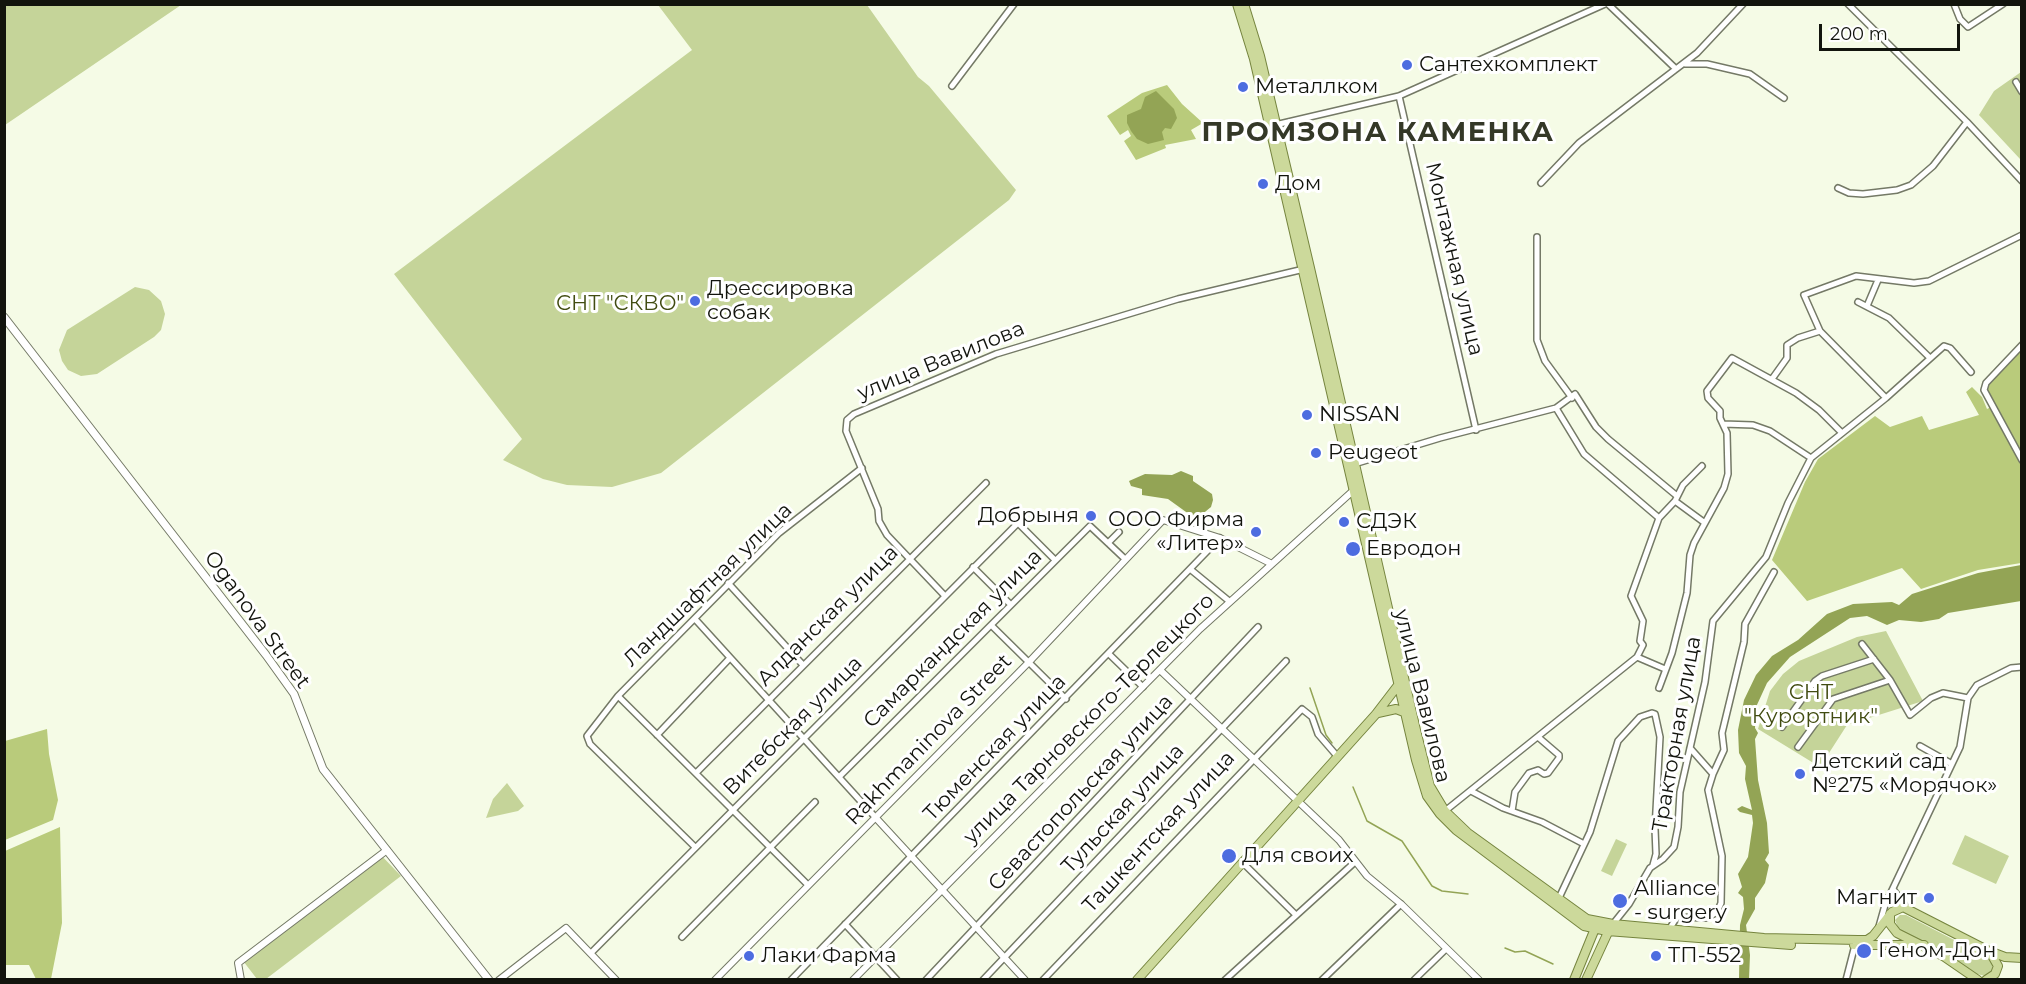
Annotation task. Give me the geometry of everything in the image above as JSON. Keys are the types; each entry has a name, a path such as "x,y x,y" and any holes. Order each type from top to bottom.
{"main road":[{"name":"улица Вавилова","path":"1237,4 1272,126 1353,465 1424,788 1440,814 1465,838 1575,921 1610,928 1713,935"},
{"name":"улица Вавилова","path":"1244,4 1260,56 1272,126 1304,269 1353,465"},
{"name":"Oganova Street","path":"4,317 266,655 294,694 323,769 489,980"},
{"name":"улица Вавилова","path":"1358,488 1430,786 1445,811 1468,833 1509,860 1558,900 1596,925"},
{"path":"1137,980 1377,714 1400,684"},
{"path":"1377,714 1388,709 1406,712 1413,718"},
{"path":"1858,944 1867,940 1878,930 1890,914 1899,908 1907,908 1989,951 2005,957 2022,958"},
{"path":"1890,914 1893,930 1924,945 1978,980"},
{"path":"1574,979 1596,925"},
{"name":"улица Вавилова","path":"1610,928 1670,928 1713,935"},
{"path":"1586,980 1610,928"},
{"path":"1713,935 1764,940 1924,945"},
{"path":"1986,980 1995,974 1998,966 1989,951"},
{"path":"1584,958 1586,980"}],"street":[{"path":"952,86 1014,4"},
{"path":"1272,126 1399,96 1606,4 1676,69"},
{"path":"1541,183 1579,143 1697,53 1743,4"},
{"path":"1848,4 2020,176"},
{"path":"1954,4 1960,19 1968,27 2003,4"},
{"path":"1683,64 1707,64 1750,74 1784,98"},
{"path":"2016,82 2022,92"},
{"name":"Монтажная улица","path":"1399,96 1476,430"},
{"path":"1838,188 1849,193 1863,194 1897,190 1911,185 1933,166 1967,122"},
{"path":"1886,398 1820,331 1804,295 1850,277 1914,283 1929,281 2022,235"},
{"path":"1537,237 1537,340 1545,361 1596,427 1705,522"},
{"name":"улица Вавилова","path":"945,596 887,536 879,521 878,509 846,431 847,420 854,414 996,354 1178,299 1304,269"},
{"path":"1867,306 1878,280"},
{"path":"1858,302 1889,318 1930,358"},
{"path":"1772,379 1787,358 1787,345 1798,338 1820,331"},
{"path":"2022,345 1986,383 1984,390 2022,460"},
{"name":"Тракторная улица","path":"1610,928 1629,904 1653,865 1664,859 1674,847 1680,792 1705,682 1713,621 1766,557 1788,503 1811,458 1886,398 1944,346 1950,348 1971,372"},
{"path":"1659,688 1672,653 1687,593 1690,555 1724,488 1728,474 1727,433 1720,418 1720,411 1708,398 1707,391 1732,358 1772,379 1819,410 1841,432"},
{"path":"1353,465 1440,438 1556,408 1574,396"},
{"path":"1556,408 1584,454 1659,518"},
{"path":"1723,424 1753,426 1770,432 1811,458"},
{"path":"1445,811 1637,657 1642,645 1640,641 1643,621 1631,596 1659,518 1676,498 1683,485 1702,466"},
{"name":"Ландшафтная улица","path":"695,847 590,744 587,736 618,696 778,533 862,468"},
{"name":"Алданская улица","path":"696,773 986,483"},
{"name":"улица Тарновского-Терлецкого","path":"853,980 1229,601 1358,488"},
{"name":"Rakhmaninova Street","path":"715,980 1029,662 1163,520 1220,538"},
{"name":"Витебская улица","path":"591,953 1018,523 1056,560"},
{"name":"Самаркандская улица","path":"839,777 1090,526 1108,543"},
{"path":"1119,532 1108,543 1125,559"},
{"path":"1220,538 1270,563"},
{"name":"Тюменская улица","path":"792,980 1220,538"},
{"path":"973,567 1010,604"},
{"path":"1190,569 1229,601"},
{"path":"1670,928 1677,917 1707,918 1717,912 1721,903 1722,856 1708,790 1724,750 1722,733 1744,642 1745,624 1774,572"},
{"path":"728,583 803,665"},
{"path":"694,619 1024,980"},
{"path":"991,625 1066,699"},
{"name":"Севастопольская улица","path":"926,980 1258,627"},
{"path":"1862,644 1890,680 1910,715 1931,698 1943,693 1968,698"},
{"path":"1109,654 1143,687"},
{"path":"1637,657 1665,669"},
{"path":"657,735 729,659"},
{"path":"1782,727 1815,681 1822,676 1874,659"},
{"name":"Тульская улица","path":"983,980 1286,661"},
{"path":"1878,930 1877,926 1893,889 1960,747 1968,698 1977,685 2011,668 2022,667"},
{"path":"1160,670 1339,840 1367,876 1401,904 1479,980"},
{"path":"1798,747 1833,699 1890,680"},
{"path":"618,696 808,885"},
{"name":"Ташкентская улица","path":"1043,980 1302,709 1312,717 1318,734 1337,756"},
{"path":"1558,900 1584,844 1618,741 1640,717 1652,713 1655,714 1658,723 1660,743 1657,776 1656,854 1653,865"},
{"path":"1512,811 1515,792 1529,773 1538,770 1544,774 1548,773 1559,758 1559,755 1538,737"},
{"path":"1920,746 1952,764"},
{"path":"1690,748 1713,774"},
{"path":"1471,791 1512,811 1542,822 1584,844"},
{"path":"682,937 815,802"},
{"path":"241,980 238,963 387,850"},
{"path":"1242,862 1296,915"},
{"path":"1225,980 1355,862"},
{"path":"1893,889 1907,908"},
{"path":"1889,898 1890,914"},
{"path":"1322,980 1401,904"},
{"path":"845,924 897,980"},
{"path":"499,980 566,928 616,980"},
{"path":"1846,980 1858,944"},
{"path":"1414,980 1446,948"}],"green space":[{"path":"5,4 181,4 181,5 5,125"},
{"name":"СНТ \"СКВО\"","path":"658,5 867,5 918,77 929,86 1016,190 1009,200 661,473 612,487 567,485 543,479 503,460 522,439 394,274 692,50"},
{"path":"2021,72 2020,159 1979,115 1994,91"},
{"path":"135,287 149,290 161,301 165,314 161,330 154,337 97,374 81,376 68,370 59,350 67,330"},
{"name":"СНТ \"Курортник\"","path":"1886,631 1923,701 1847,725 1820,767 1758,729 1770,691 1783,674 1799,661 1857,637"},
{"path":"507,783 524,806 518,811 486,818 493,799"},
{"path":"1965,835 2009,856 1996,884 1952,864"},
{"path":"1616,839 1627,844 1612,876 1601,871"},
{"path":"378,852 401,876 266,979 257,979 240,957"},
{"path":"1900,915 1906,915 1989,958 1993,964 1992,970 1985,976 1977,974 1945,952 1899,930 1895,920"}],"shaded area":[{"path":"1167,85 1182,104 1203,123 1191,130 1196,139 1165,145 1166,148 1136,160 1124,141 1131,136 1128,130 1120,135 1107,116 1142,93"},
{"path":"1156,91 1174,109 1177,118 1171,129 1165,128 1162,132 1164,140 1148,144 1137,139 1131,131 1127,123 1127,115 1141,109 1145,97"},
{"path":"2021,351 2021,563 1978,570 1921,589 1902,568 1807,601 1772,560 1805,482 1818,459 1875,416 1890,427 1922,416 1929,430 1979,415 1966,392 1972,387 1982,397 1987,409 1993,406 1986,389 1992,379"},
{"path":"1181,471 1193,476 1193,481 1212,494 1211,507 1200,516 1193,517 1168,499 1142,495 1142,489 1131,486 1129,481 1145,474 1172,475"},
{"path":"2021,565 2021,601 1948,613 1939,619 1921,622 1899,620 1887,625 1867,616 1850,618 1790,657 1767,683 1756,707 1755,728 1758,733 1755,739 1758,780 1767,823 1769,853 1765,860 1769,865 1765,883 1755,898 1755,909 1746,925 1750,955 1749,979 1739,979 1740,925 1744,909 1743,897 1738,893 1742,887 1738,874 1748,857 1753,823 1752,815 1737,809 1742,806 1752,810 1745,779 1746,766 1739,753 1738,730 1744,700 1756,675 1772,656 1798,640 1827,614 1853,604 1892,602 1899,605 1912,594 1978,573"},
{"path":"47,729 49,754 58,800 53,820 5,840 5,741"},
{"path":"60,827 62,923 51,979 36,979 29,965 5,965 5,851"}],"waterway":[{"path":"1310,688 1326,735 1332,743"},
{"path":"1353,787 1367,821 1402,841 1432,886 1442,891 1468,894"},
{"path":"1505,948 1515,952 1525,951 1553,964"}],"place":[{"name":"Сантехкомплект","path":"1407,65"},
{"name":"Металлком","path":"1243,87"},
{"name":"Дом","path":"1263,184"},
{"name":"Дрессировка собак","path":"695,301"},
{"name":"NISSAN","path":"1307,415"},
{"name":"Peugeot","path":"1316,453"},
{"name":"Добрыня","path":"1091,516"},
{"name":"СДЭК","path":"1344,522"},
{"name":"ООО Фирма «Литер»","path":"1256,532"},
{"name":"Евродон","path":"1353,549"},
{"name":"Детский сад №275 «Морячок»","path":"1800,774"},
{"name":"Для своих","path":"1229,856"},
{"name":"Магнит","path":"1929,898"},
{"name":"Alliance - surgery","path":"1620,901"},
{"name":"Геном-Дон","path":"1864,951"},
{"name":"Лаки Фарма","path":"749,956"},
{"name":"ТП-552","path":"1656,956"}],"district":[{"name":"ПРОМЗОНА КАМЕНКА","path":"1378,133"}]}
